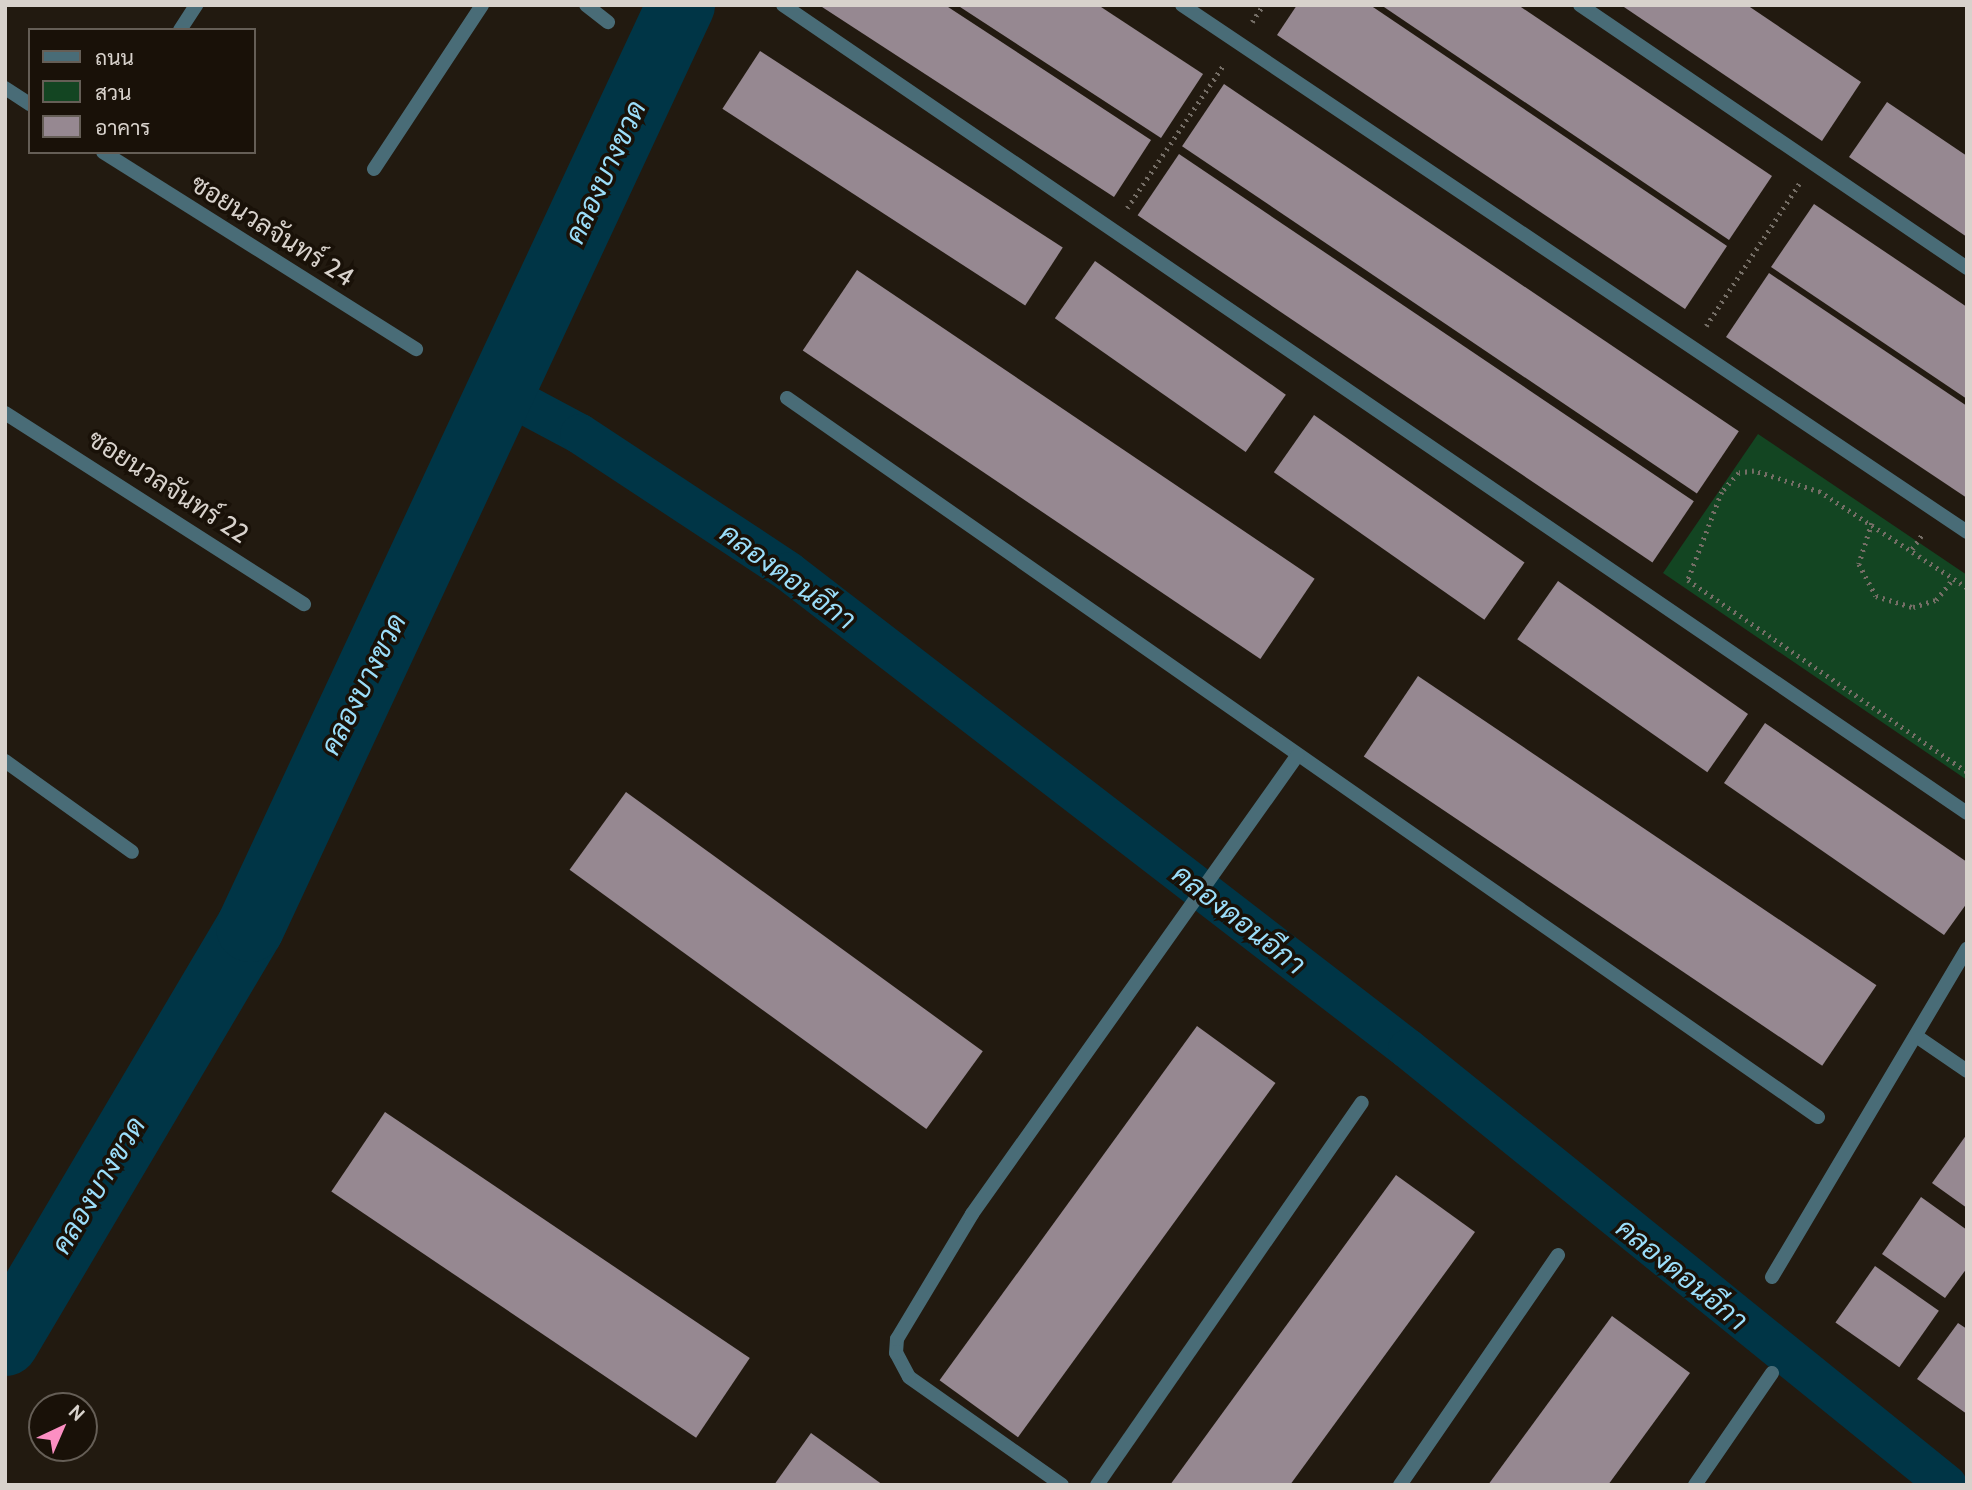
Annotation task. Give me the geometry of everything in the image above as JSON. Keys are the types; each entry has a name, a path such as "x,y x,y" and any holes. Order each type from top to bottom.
{"street":[{"path":"181,28 196,5"},
{"path":"374,169 482,5"},
{"path":"586,5 608,22"},
{"path":"783,5 1111,232 1967,813"},
{"path":"1182,5 1967,532"},
{"path":"1580,5 1967,268"},
{"path":"5,88 28,103"},
{"name":"ซอยนวลจันทร์ 24","path":"106,154 416,349"},
{"path":"787,398 1818,1117"},
{"name":"ซอยนวลจันทร์ 22","path":"5,413 304,604"},
{"path":"1062,1485 909,1377 896,1353 897,1339 972,1214 1297,756"},
{"path":"5,761 132,852"},
{"path":"1772,1277 1919,1038 1967,949"},
{"path":"1919,1038 1967,1071"},
{"path":"1097,1485 1362,1103"},
{"path":"1401,1485 1558,1255"},
{"path":"1695,1485 1772,1373"}],"path":[{"path":"1111,232 1263,5"},
{"path":"1692,348 1813,163"},
{"path":"1967,588 1872,523 1803,484 1740,473 1723,492 1689,585 1967,772"},
{"path":"1872,523 1859,564 1876,596 1913,607 1936,600 1953,579"}],"green space":[{"path":"1758,434 1967,575 1967,780 1663,573"}],"building":[{"path":"819,5 945,5 1151,140 1114,197"},
{"path":"957,5 1098,5 1203,74 1161,138"},
{"path":"1297,5 1370,5 1727,246 1685,309 1277,35"},
{"path":"1381,5 1518,5 1772,176 1729,240"},
{"path":"1621,5 1747,5 1861,82 1822,141"},
{"path":"760,51 1063,248 1025,305 722,109"},
{"path":"1224,84 1739,431 1697,493 1182,146"},
{"path":"1887,102 1967,156 1967,237 1849,157"},
{"path":"1179,154 1694,501 1652,563 1138,215"},
{"path":"1814,204 1967,307 1967,399 1771,267"},
{"path":"1095,261 1286,395 1246,452 1055,318"},
{"path":"857,270 1315,579 1260,659 803,350"},
{"path":"1769,273 1967,406 1967,498 1726,337"},
{"path":"1314,415 1525,562 1484,620 1274,472"},
{"path":"1558,581 1748,714 1707,772 1517,639"},
{"path":"1418,676 1876,985 1822,1066 1364,756"},
{"path":"1765,723 1967,862 1967,903 1944,935 1724,783"},
{"path":"626,792 983,1051 926,1129 570,870"},
{"path":"1197,1026 1275,1083 1018,1437 940,1380"},
{"path":"385,1112 750,1358 696,1438 331,1192"},
{"path":"1967,1134 1967,1208 1932,1183"},
{"path":"1396,1175 1475,1232 1290,1485 1170,1485"},
{"path":"1921,1197 1967,1230 1967,1268 1945,1298 1882,1254"},
{"path":"1875,1266 1939,1311 1899,1367 1835,1323"},
{"path":"1612,1316 1690,1373 1608,1485 1488,1485"},
{"path":"1958,1323 1967,1329 1967,1414 1917,1379"},
{"path":"811,1433 883,1485 774,1485"}],"waterway":[{"name":"คลองบางขวด","path":"5,1342 250,928 681,5"},
{"name":"คลองดอนอีกา","path":"503,393 580,434 789,572 1408,1049 1947,1485"}]}
